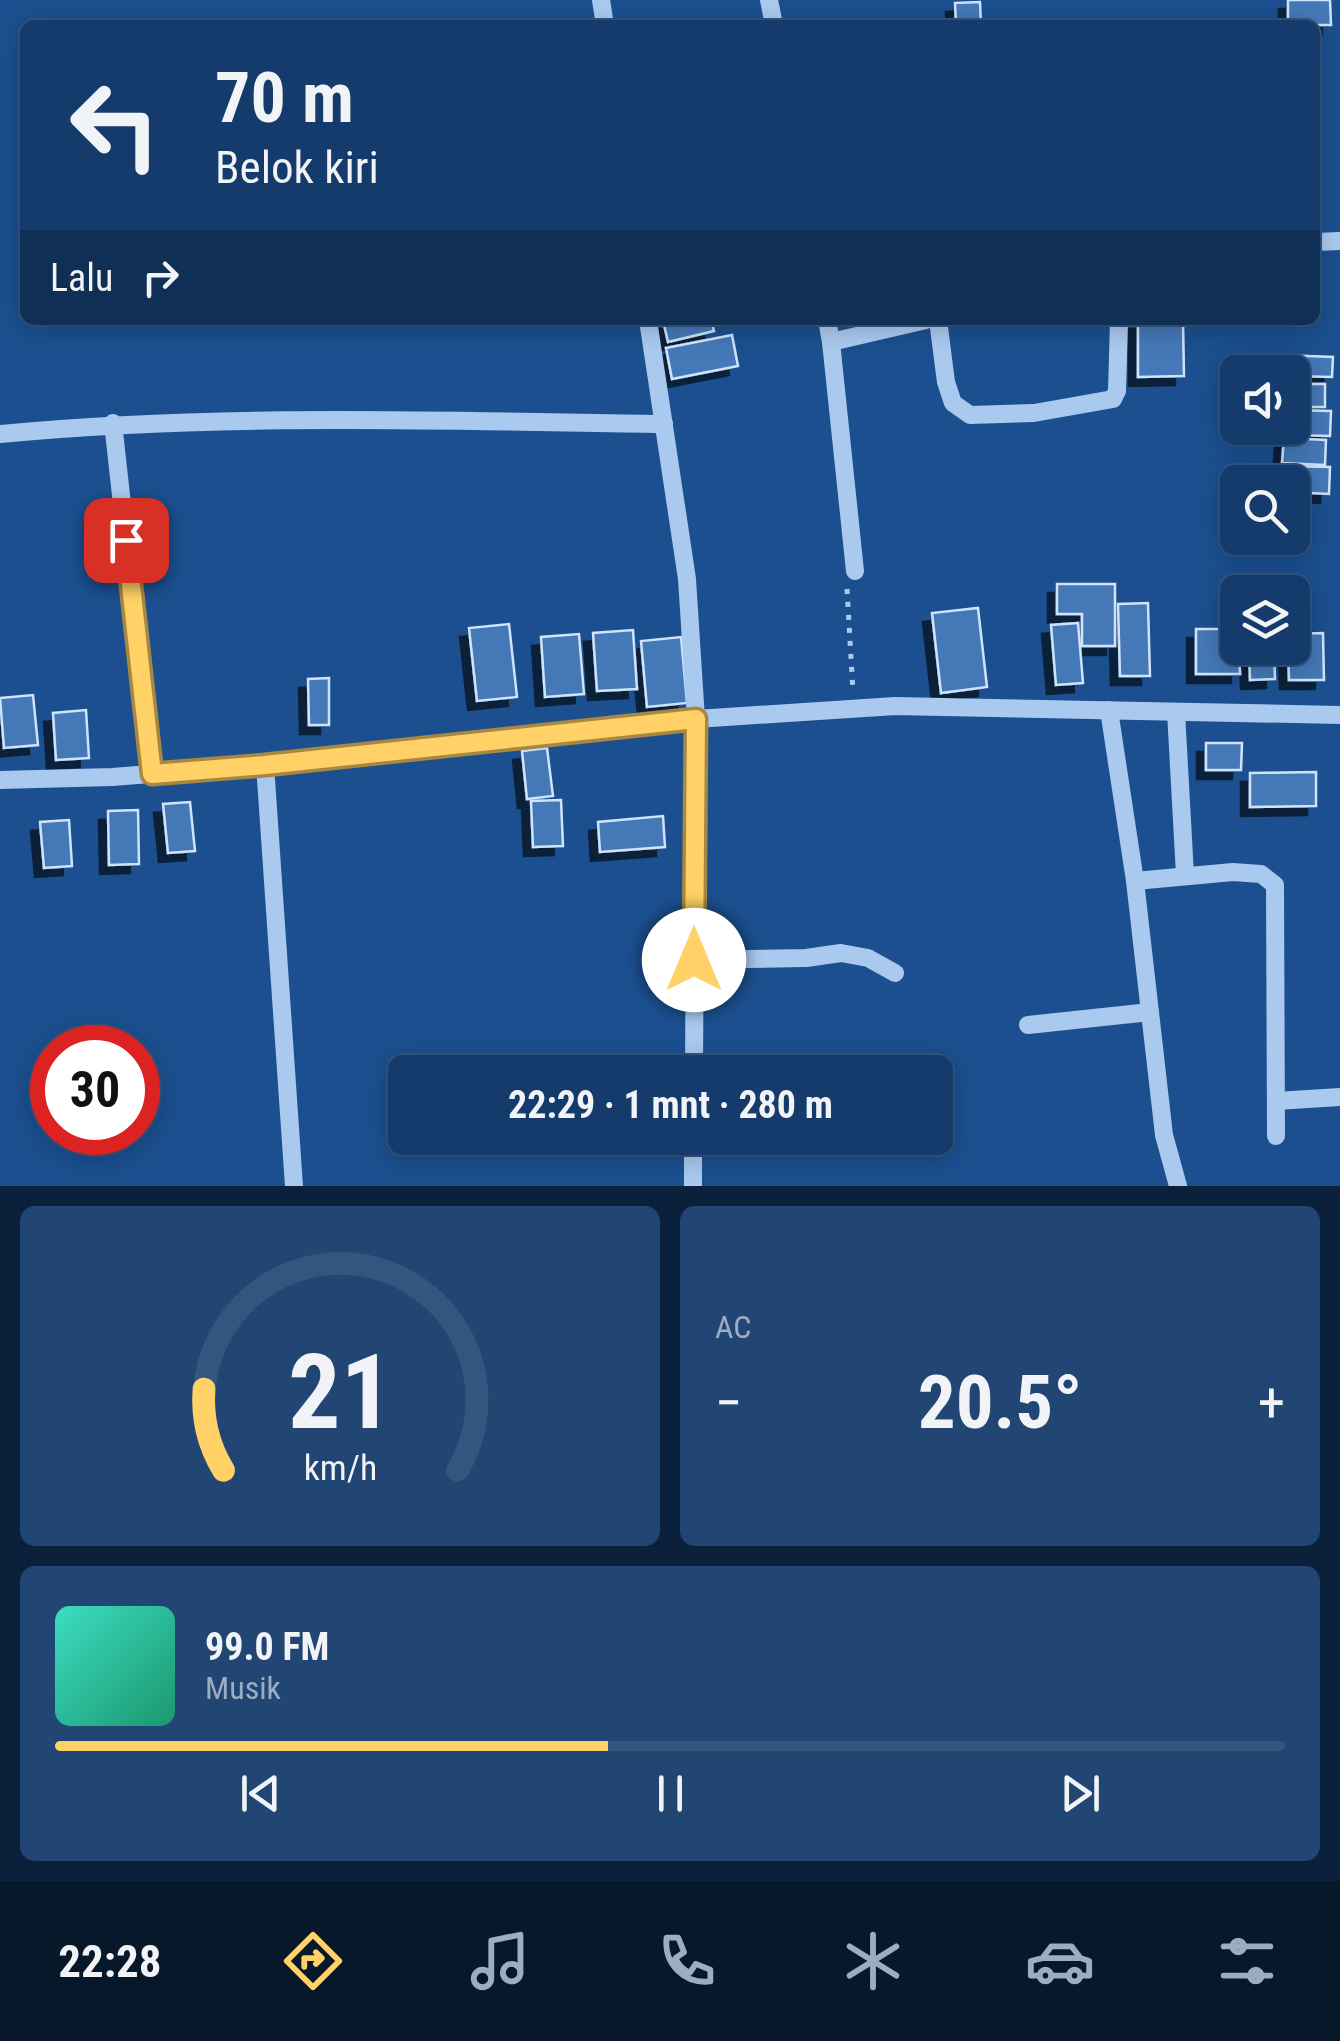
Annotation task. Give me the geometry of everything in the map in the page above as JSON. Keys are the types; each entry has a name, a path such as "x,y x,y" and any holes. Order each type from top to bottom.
{"street":[{"path":"649,325 687,579 696,719 694,1055"},
{"path":"828,325 854,574"},
{"path":"831,342 904,325"},
{"path":"939,325 946,382 953,403 970,415 1034,413 1114,399 1119,325"},
{"path":"0,434 113,424 282,419 664,424"},
{"path":"113,424 152,774"},
{"path":"0,780 265,765 696,719 895,706 1340,715"},
{"path":"1109,710 1135,881 1164,1136 1178,1186"},
{"path":"1176,712 1185,875"},
{"path":"265,765 294,1186"},
{"path":"1135,881 1233,872 1261,874 1275,885 1276,1136"},
{"path":"694,960 806,958 841,953 868,958 895,973"},
{"path":"1028,1025 1150,1012"},
{"path":"1276,1101 1340,1097"},
{"path":"693,1155 693,1186"}],"path":[{"path":"854,574 845,592 854,710"}],"building":[{"path":"1288,0 1330,0 1331,25 1320,25 1320,20 1288,20"},
{"path":"980,2 981,20 956,20 955,3"},
{"path":"664,325 712,325 714,331 668,342"},
{"path":"1138,325 1183,325 1184,376 1138,377"},
{"path":"732,335 738,366 672,379 666,348"},
{"path":"1310,356 1333,357 1332,377 1310,376"},
{"path":"1310,384 1325,384 1325,407 1310,407"},
{"path":"1310,410 1331,411 1330,436 1310,436"},
{"path":"1310,439 1326,440 1325,465 1282,463 1283,445 1310,445"},
{"path":"1310,467 1330,467 1329,494 1310,493"},
{"path":"1057,584 1115,584 1115,646 1082,646 1082,614 1057,614"},
{"path":"1148,603 1150,676 1120,676 1118,604"},
{"path":"978,608 987,687 941,693 932,613"},
{"path":"1078,623 1083,683 1056,685 1051,625"},
{"path":"509,624 517,697 477,701 469,628"},
{"path":"1196,629 1220,629 1220,665 1240,665 1240,674 1196,674"},
{"path":"633,630 637,689 597,691 593,633"},
{"path":"1310,633 1323,633 1324,680 1289,680 1289,665 1310,665"},
{"path":"579,634 584,694 545,697 541,637"},
{"path":"681,637 687,703 647,707 641,641"},
{"path":"1250,665 1275,665 1275,679 1250,680"},
{"path":"329,678 329,725 309,725 308,679"},
{"path":"33,695 38,745 4,748 0,698"},
{"path":"86,710 89,758 56,760 53,713"},
{"path":"1206,743 1242,743 1241,770 1206,770"},
{"path":"547,748 553,796 527,799 522,751"},
{"path":"1316,772 1316,806 1250,807 1250,773"},
{"path":"561,800 563,846 533,847 531,801"},
{"path":"190,802 195,851 168,853 163,804"},
{"path":"138,810 139,864 109,865 108,811"},
{"path":"663,816 665,847 600,852 598,822"},
{"path":"69,820 72,866 44,868 40,822"}],"route":[{"path":"126,540 152,774 696,719 694,960"}]}
